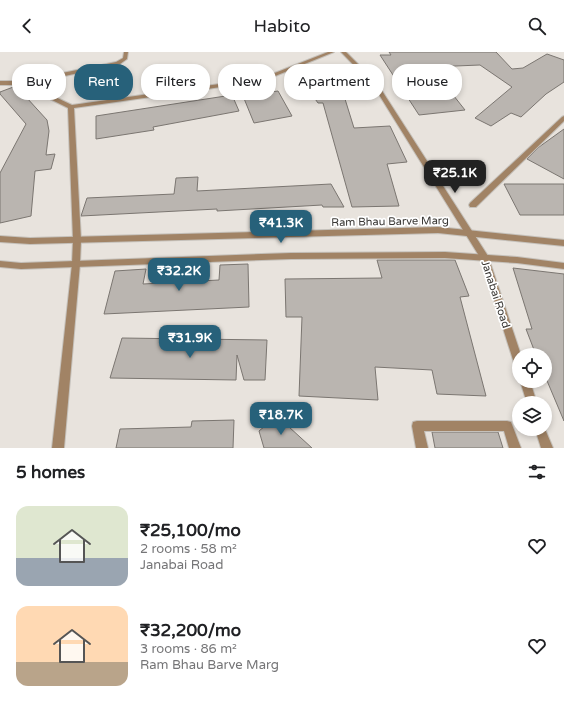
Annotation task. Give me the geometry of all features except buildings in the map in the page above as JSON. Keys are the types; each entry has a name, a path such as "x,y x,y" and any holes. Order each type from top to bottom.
{"street":[{"path":"66,74 118,63 125,59 126,52"},
{"path":"57,100 71,107 262,80 332,52"},
{"name":"Janabai Road","path":"343,52 375,84 485,258 514,348"},
{"path":"0,83 12,83"},
{"path":"58,448 77,240 71,107"},
{"path":"472,205 564,118"},
{"name":"Ram Bhau Barve Marg","path":"0,239 30,241 438,230 564,243"},
{"path":"0,264 22,266 291,256 445,255 564,266"},
{"path":"422,448 417,426 507,426 515,448"},
{"path":"542,436 546,448"}]}
